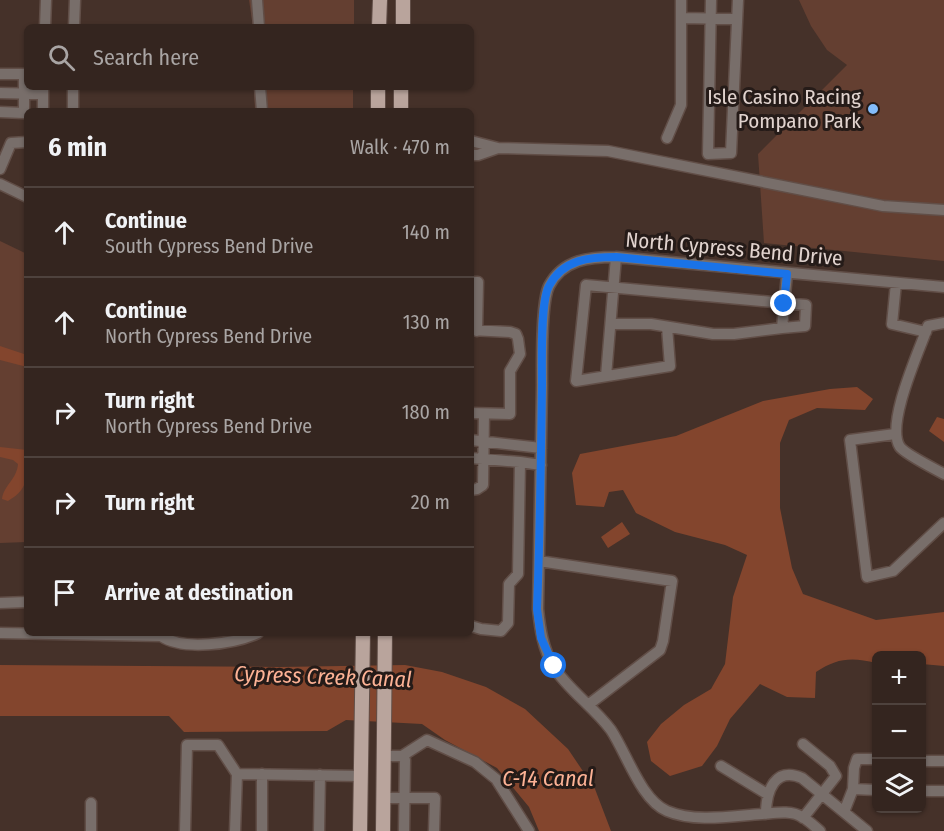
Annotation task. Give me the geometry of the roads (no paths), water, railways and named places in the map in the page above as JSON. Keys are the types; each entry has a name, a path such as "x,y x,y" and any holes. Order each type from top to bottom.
{"main road":[{"path":"379,24 380,0"},
{"path":"403,0 403,24"},
{"path":"378,90 378,108"},
{"path":"401,90 401,108"},
{"path":"383,831 385,636"},
{"path":"360,831 363,640"}],"street":[{"path":"45,24 46,0"},
{"path":"74,24 75,0"},
{"path":"257,0 259,24"},
{"path":"667,138 681,105 681,0"},
{"path":"711,0 708,154 731,153 738,0"},
{"path":"681,18 737,20"},
{"path":"0,74 24,74"},
{"path":"24,108 25,90"},
{"path":"0,93 43,90 43,108"},
{"path":"73,90 73,108"},
{"path":"260,90 262,108"},
{"path":"0,112 24,113"},
{"path":"0,169 11,143 24,142"},
{"path":"474,142 498,148 608,151 883,206 944,210"},
{"path":"474,155 498,148"},
{"path":"0,184 24,195"},
{"name":"North Cypress Bend Drive","path":"803,818 784,812 709,817 686,816 668,811 654,803 645,792 610,729 554,666 541,638 537,609 542,351 546,295 554,278 572,263 589,257 616,257 944,287"},
{"path":"606,376 616,257"},
{"path":"782,328 787,274"},
{"path":"474,282 478,282 474,330 510,332 516,334 518,339 518,359 510,371 510,414 474,413"},
{"path":"896,283 892,324 926,332"},
{"path":"611,324 651,324 713,334 734,334 805,326 806,306 586,285 576,381 670,366 667,327"},
{"path":"944,323 928,326 903,395 895,434 901,448 944,474"},
{"path":"474,490 483,485 477,458 483,440 484,414"},
{"path":"895,434 850,440 867,577 893,571 944,523"},
{"path":"474,440 541,448"},
{"path":"477,458 541,465"},
{"path":"474,627 501,631 508,623 509,584 518,574 520,462"},
{"path":"539,561 672,581 660,650 588,705"},
{"path":"0,603 24,602"},
{"path":"0,633 24,633"},
{"path":"165,636 170,642 201,638 222,644 252,636"},
{"path":"383,756 402,756 427,740 475,762 496,779 528,831"},
{"path":"803,744 830,766 836,776 803,818 820,831"},
{"path":"185,831 187,745 218,746 237,774 235,831"},
{"path":"402,756 405,760 404,831"},
{"path":"844,812 853,789 857,759 872,759"},
{"path":"926,761 944,761"},
{"path":"721,766 767,794"},
{"path":"237,774 360,776"},
{"path":"262,774 262,831"},
{"path":"766,814 767,794 780,777 792,774 802,778 867,831"},
{"path":"319,831 320,775"},
{"path":"853,789 872,790"},
{"path":"926,791 944,791"},
{"path":"383,798 435,798 434,831"},
{"path":"91,803 91,831"}],"water":[{"path":"0,346 24,354 24,366 0,360"},
{"path":"857,387 873,399 865,410 817,408 789,420 780,443 780,508 792,568 803,594 876,620 944,612 944,666 926,664 926,651 872,651 872,662 838,661 816,672 815,698 787,697 760,684 730,719 717,746 702,766 670,776 651,761 647,742 661,724 684,705 711,689 725,664 733,597 747,555 725,545 675,532 636,513 623,490 609,492 604,507 576,505 572,473 580,454 676,436 763,401 830,389"},
{"path":"937,417 944,419 944,442 929,431"},
{"path":"0,447 24,450 24,485 21,491 8,501 2,499 3,494 18,464 13,460 0,457"},
{"path":"622,522 630,534 608,548 601,537"},
{"name":"C-14 Canal","path":"0,665 280,667 405,665 442,672 486,687 525,709 568,749 595,789 611,831 539,831 529,807 497,768 445,740 422,724 346,720 327,731 184,732 169,716 0,716"}],"place":[{"name":"Isle Casino Racing Pompano Park","path":"873,109"}],"water label":[{"name":"Cypress Creek Canal","path":"323,676"}]}
